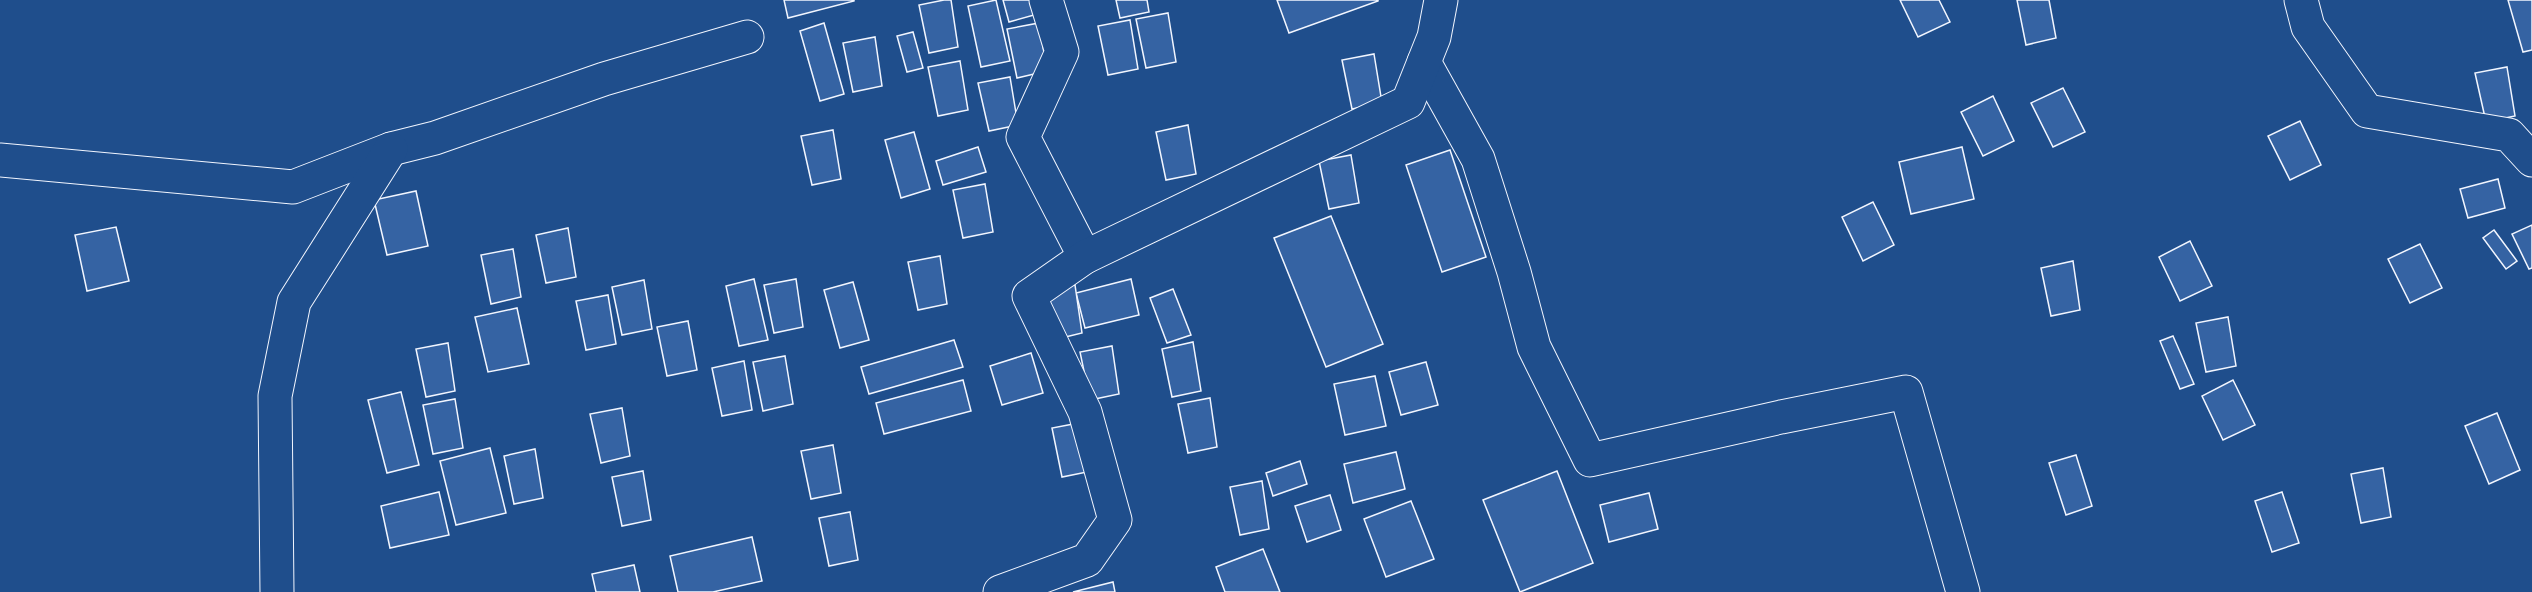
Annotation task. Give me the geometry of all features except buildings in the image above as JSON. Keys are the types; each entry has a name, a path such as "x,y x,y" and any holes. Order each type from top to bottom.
{"street":[{"path":"1047,0 1062,52 1023,137 1084,256"},
{"path":"1000,592 1087,560 1115,520 1085,412 1029,296 1084,256 1408,102 1434,37 1441,0"},
{"path":"2301,0 2308,27 2367,111 2520,130 2532,160"},
{"path":"0,160 293,187 391,149 435,138 604,79 747,38"},
{"path":"1424,62 1478,159 1514,272 1534,347 1590,460 1781,417 1906,392 1963,592"},
{"path":"277,592 275,396 294,302 391,149"}]}
